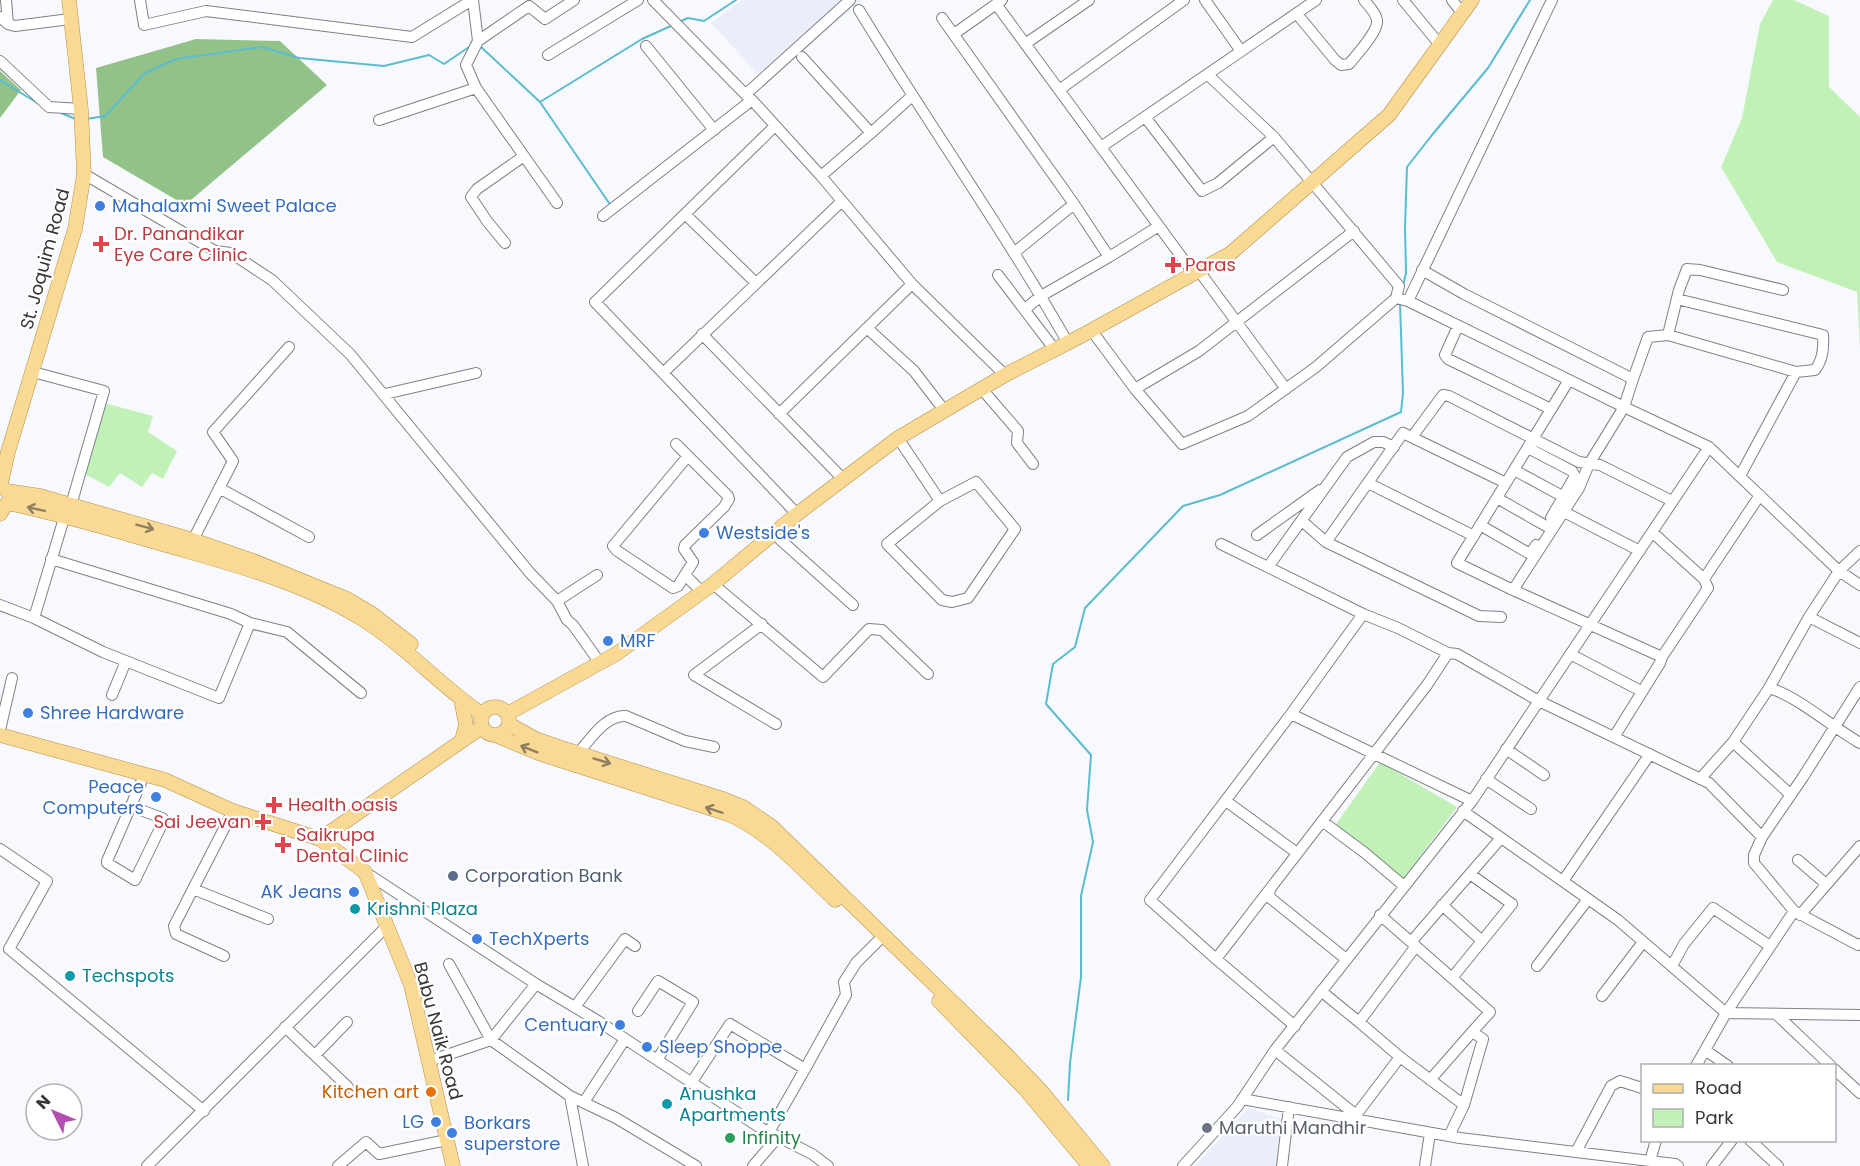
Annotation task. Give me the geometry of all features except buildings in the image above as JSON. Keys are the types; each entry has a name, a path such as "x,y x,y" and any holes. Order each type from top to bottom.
{"main road":[{"name":"St. Joquim Road","path":"8,452 75,229 84,174 81,109 69,0"},
{"path":"495,735 505,731 508,719 616,654 708,588 797,514 898,438 981,388 1092,331 1231,253 1389,115 1472,0"},
{"path":"0,464 8,452"},
{"path":"8,452 3,497 193,540 251,560 347,599 393,630 485,717 488,733 541,754 743,821 755,827 878,941 1026,1090 1089,1166"},
{"path":"68,510 259,573 316,596 362,619 485,717"},
{"path":"461,698 466,725 462,740"},
{"path":"320,839 462,740 485,717 498,708 508,719 536,739 743,807 771,826 1005,1053 1103,1166"},
{"path":"0,733 165,780 233,811 320,839 365,872"},
{"name":"Babu Naik Road","path":"365,872 411,985 453,1166"}],"street":[{"path":"6,0 4,21 15,26 70,19"},
{"path":"140,0 144,25 206,10 412,37 472,0 478,41"},
{"path":"557,203 476,88 466,65 478,41 529,6 545,19 574,0"},
{"path":"548,55 638,0"},
{"path":"653,0 749,97 821,176 912,284 1005,375"},
{"path":"603,216 714,130 850,0"},
{"path":"1025,44 1089,0"},
{"path":"1059,90 1184,0"},
{"path":"1205,0 1241,51"},
{"path":"1101,147 1317,0"},
{"path":"1297,14 1335,60 1341,65 1349,64 1378,24 1376,16 1364,0"},
{"path":"1403,0 1440,45"},
{"path":"1452,0 1462,13"},
{"path":"1408,301 1552,0"},
{"path":"954,34 999,2 1025,44 1159,226 1237,322 1286,389"},
{"path":"859,10 912,96 1015,252 1041,296 1061,347"},
{"path":"942,18 1109,257"},
{"path":"646,46 714,130"},
{"path":"802,57 871,133"},
{"path":"0,61 50,107 81,109"},
{"path":"1092,331 1135,389 1182,444 1248,416 1316,367 1396,298 1399,286 1313,182 1274,136 1208,75"},
{"path":"379,120 476,88"},
{"path":"821,176 912,96"},
{"path":"1145,117 1202,191 1218,183 1274,136"},
{"path":"775,126 595,302 797,514"},
{"path":"505,243 471,197 477,189 524,156"},
{"path":"84,174 214,251 231,253 272,280 350,354 385,394 530,573 557,601 567,620 600,663"},
{"path":"663,374 842,201"},
{"path":"1015,252 1074,204"},
{"path":"685,214 756,283"},
{"path":"1025,309 1041,296 1159,226"},
{"path":"1135,389 1199,351 1354,231"},
{"path":"1668,335 1687,269 1700,270 1783,290"},
{"path":"1422,270 1464,294 1633,380"},
{"path":"998,275 1025,309 1061,347"},
{"path":"779,414 912,284"},
{"path":"1396,298 1408,301 1709,447 1839,571 1860,585"},
{"path":"1513,590 1579,488 1589,464 1624,407 1648,336 1668,335 1796,372 1815,370 1819,365 1824,345 1823,335 1677,299"},
{"path":"1458,326 1446,349 1445,355 1448,359 1551,410"},
{"path":"867,328 914,371 944,410"},
{"path":"702,334 843,479"},
{"path":"193,540 233,461 213,432 289,347"},
{"path":"33,372 105,391 34,618"},
{"path":"1740,476 1796,372"},
{"path":"385,394 476,373"},
{"path":"1569,380 1457,563 1662,657"},
{"path":"981,388 1018,431 1017,443 1033,464"},
{"path":"1412,437 1443,395 1449,396 1531,443 1572,471 1575,476 1530,554 1480,525"},
{"path":"1326,542 1404,433 1506,483"},
{"path":"898,438 940,501"},
{"path":"1268,567 1347,457 1374,442 1383,442 1394,447"},
{"path":"1531,443 1579,462 1600,465 1672,501"},
{"path":"676,444 688,456 729,499 724,507 685,544 684,549 693,562 678,586 671,587 613,546 688,456"},
{"path":"1183,1166 1242,1099 1275,1050 1472,801 1709,447"},
{"path":"1514,470 1564,497"},
{"path":"976,482 1015,528 968,598 952,602 942,600 886,544 940,501 976,482"},
{"path":"1257,535 1329,483"},
{"path":"1368,483 1474,536"},
{"path":"219,488 309,537"},
{"path":"1704,579 1760,495"},
{"path":"1497,498 1546,526"},
{"path":"1564,512 1640,551"},
{"path":"1302,520 1326,542 1479,616 1501,617"},
{"path":"1614,737 1662,657 1708,588 1704,579 1652,532"},
{"path":"774,534 853,605"},
{"path":"1221,544 1363,614 1398,628 1448,653 1457,654 1539,701 1709,783 1762,837"},
{"path":"1700,779 1733,742 1769,688 1809,616 1839,571 1860,550"},
{"path":"51,559 231,614 250,623 287,632 361,693"},
{"path":"557,601 597,575"},
{"path":"686,576 762,624 823,677 869,629 882,630 928,674"},
{"path":"0,605 34,618 103,652 219,698 250,623"},
{"path":"1295,1026 1216,960 1150,900 1291,714 1363,614"},
{"path":"1809,616 1860,643"},
{"path":"762,624 694,675 776,724"},
{"path":"1216,960 1427,685 1448,653"},
{"path":"1570,654 1641,691"},
{"path":"112,695 126,661"},
{"path":"0,733 12,678"},
{"path":"1859,945 1797,913 1754,863 1754,855 1762,837 1860,687"},
{"path":"1769,688 1783,692 1834,728 1860,743"},
{"path":"1291,714 1472,801"},
{"path":"578,753 603,724 620,716 627,716 685,741 714,747"},
{"path":"1733,742 1791,795"},
{"path":"1506,749 1544,775"},
{"path":"1563,881 1650,754"},
{"path":"130,806 164,820 135,880 107,862 130,806 144,775"},
{"path":"1486,779 1531,809"},
{"path":"1226,801 1297,853"},
{"path":"224,956 176,934 174,927 233,811"},
{"path":"1463,811 1618,920 1726,1014 1860,1015"},
{"path":"1322,821 1404,886"},
{"path":"1359,1022 1442,905 1501,838"},
{"path":"1697,1064 1770,946 1797,913 1860,846"},
{"path":"0,849 47,881 9,949 204,1111"},
{"path":"1798,860 1826,884"},
{"path":"365,872 691,1083 774,1135 812,1154 828,1166"},
{"path":"1452,978 1512,904 1470,873"},
{"path":"193,889 268,919"},
{"path":"1270,889 1269,897 1346,959"},
{"path":"1537,966 1588,899"},
{"path":"1442,905 1482,941"},
{"path":"1671,966 1684,944 1713,908 1770,946"},
{"path":"1380,915 1490,1012 1430,1080"},
{"path":"147,1166 387,926"},
{"path":"574,1007 625,939 635,946"},
{"path":"753,1166 774,1135 805,1069 846,995 844,982 856,963 878,941"},
{"path":"1602,996 1643,942"},
{"path":"449,964 491,1040 570,1096 616,1118 696,1166"},
{"path":"638,1011 658,981 693,1002 657,1060"},
{"path":"429,1061 491,1040 536,984"},
{"path":"1321,991 1400,1057 1464,1105"},
{"path":"1776,1014 1830,1064"},
{"path":"315,1055 347,1022"},
{"path":"691,1083 730,1024 805,1069"},
{"path":"285,1027 348,1087"},
{"path":"1449,1136 1464,1105 1483,1039 1472,1032"},
{"path":"584,1102 625,1039"},
{"path":"1275,1050 1354,1117"},
{"path":"1705,1050 1726,1064"},
{"path":"1354,1117 1400,1057"},
{"path":"1836,1071 1860,1093"},
{"path":"1576,1152 1611,1086 1620,1081 1641,1088"},
{"path":"570,1096 583,1166"},
{"path":"1242,1099 1354,1117 1430,1133 1576,1152 1611,1163 1650,1161 1678,1166"},
{"path":"1282,1166 1289,1107"},
{"path":"1425,1166 1430,1133"},
{"path":"338,1166 366,1142 379,1154 447,1140"},
{"path":"1650,1161 1655,1142"},
{"path":"1712,1166 1730,1142"},
{"path":"1752,1142 1778,1166"}],"shaded area":[{"path":"742,0 862,0 766,83 711,23"},
{"path":"1249,1108 1281,1119 1276,1166 1195,1166"}],"green space":[{"path":"1773,0 1794,0 1829,16 1829,87 1860,117 1860,350 1857,292 1777,262 1721,167 1742,118 1760,24"},
{"path":"196,39 280,41 327,85 185,205 103,157 96,68"},
{"path":"0,71 21,90 0,118"},
{"path":"104,403 153,416 148,432 177,451 163,479 152,473 142,487 120,473 109,487 83,473"},
{"path":"1380,762 1457,807 1403,879 1334,827"}],"waterway":[{"path":"681,21 688,18 704,21 736,0"},
{"path":"1403,286 1406,273 1407,167 1488,68 1530,0"},
{"path":"540,102 642,39 673,25"},
{"path":"86,119 105,116 145,73 176,59 262,47 299,58 384,66 429,55 444,64 472,45"},
{"path":"480,46 540,102 609,203"},
{"path":"0,80 39,104"},
{"path":"61,113 78,120"},
{"path":"1068,1100 1070,1063 1081,977 1081,896 1093,842 1087,810 1091,755 1046,704 1053,664 1075,647 1085,608 1183,506 1220,495 1401,412 1403,393 1400,303"}],"place":[{"name":"Mahalaxmi Sweet Palace","path":"100,206"},
{"name":"Dr. Panandikar Eye Care Clinic","path":"101,244"},
{"name":"Paras","path":"1173,265"},
{"name":"Westside's","path":"704,533"},
{"name":"MRF","path":"608,641"},
{"name":"Shree Hardware","path":"28,713"},
{"name":"Peace Computers","path":"156,797"},
{"name":"Health oasis","path":"274,805"},
{"name":"Sai Jeevan","path":"263,822"},
{"name":"Saikrupa Dental Clinic","path":"283,845"},
{"name":"Corporation Bank","path":"453,876"},
{"name":"AK Jeans","path":"354,892"},
{"name":"Krishni Plaza","path":"355,909"},
{"name":"TechXperts","path":"477,939"},
{"name":"Techspots","path":"70,976"},
{"name":"Centuary","path":"620,1025"},
{"name":"Sleep Shoppe","path":"647,1047"},
{"name":"Kitchen art","path":"431,1092"},
{"name":"Anushka Apartments","path":"667,1104"},
{"name":"LG","path":"436,1122"},
{"name":"Maruthi Mandhir","path":"1207,1128"},
{"name":"Borkars superstore","path":"452,1133"},
{"name":"Infinity","path":"730,1138"}]}
